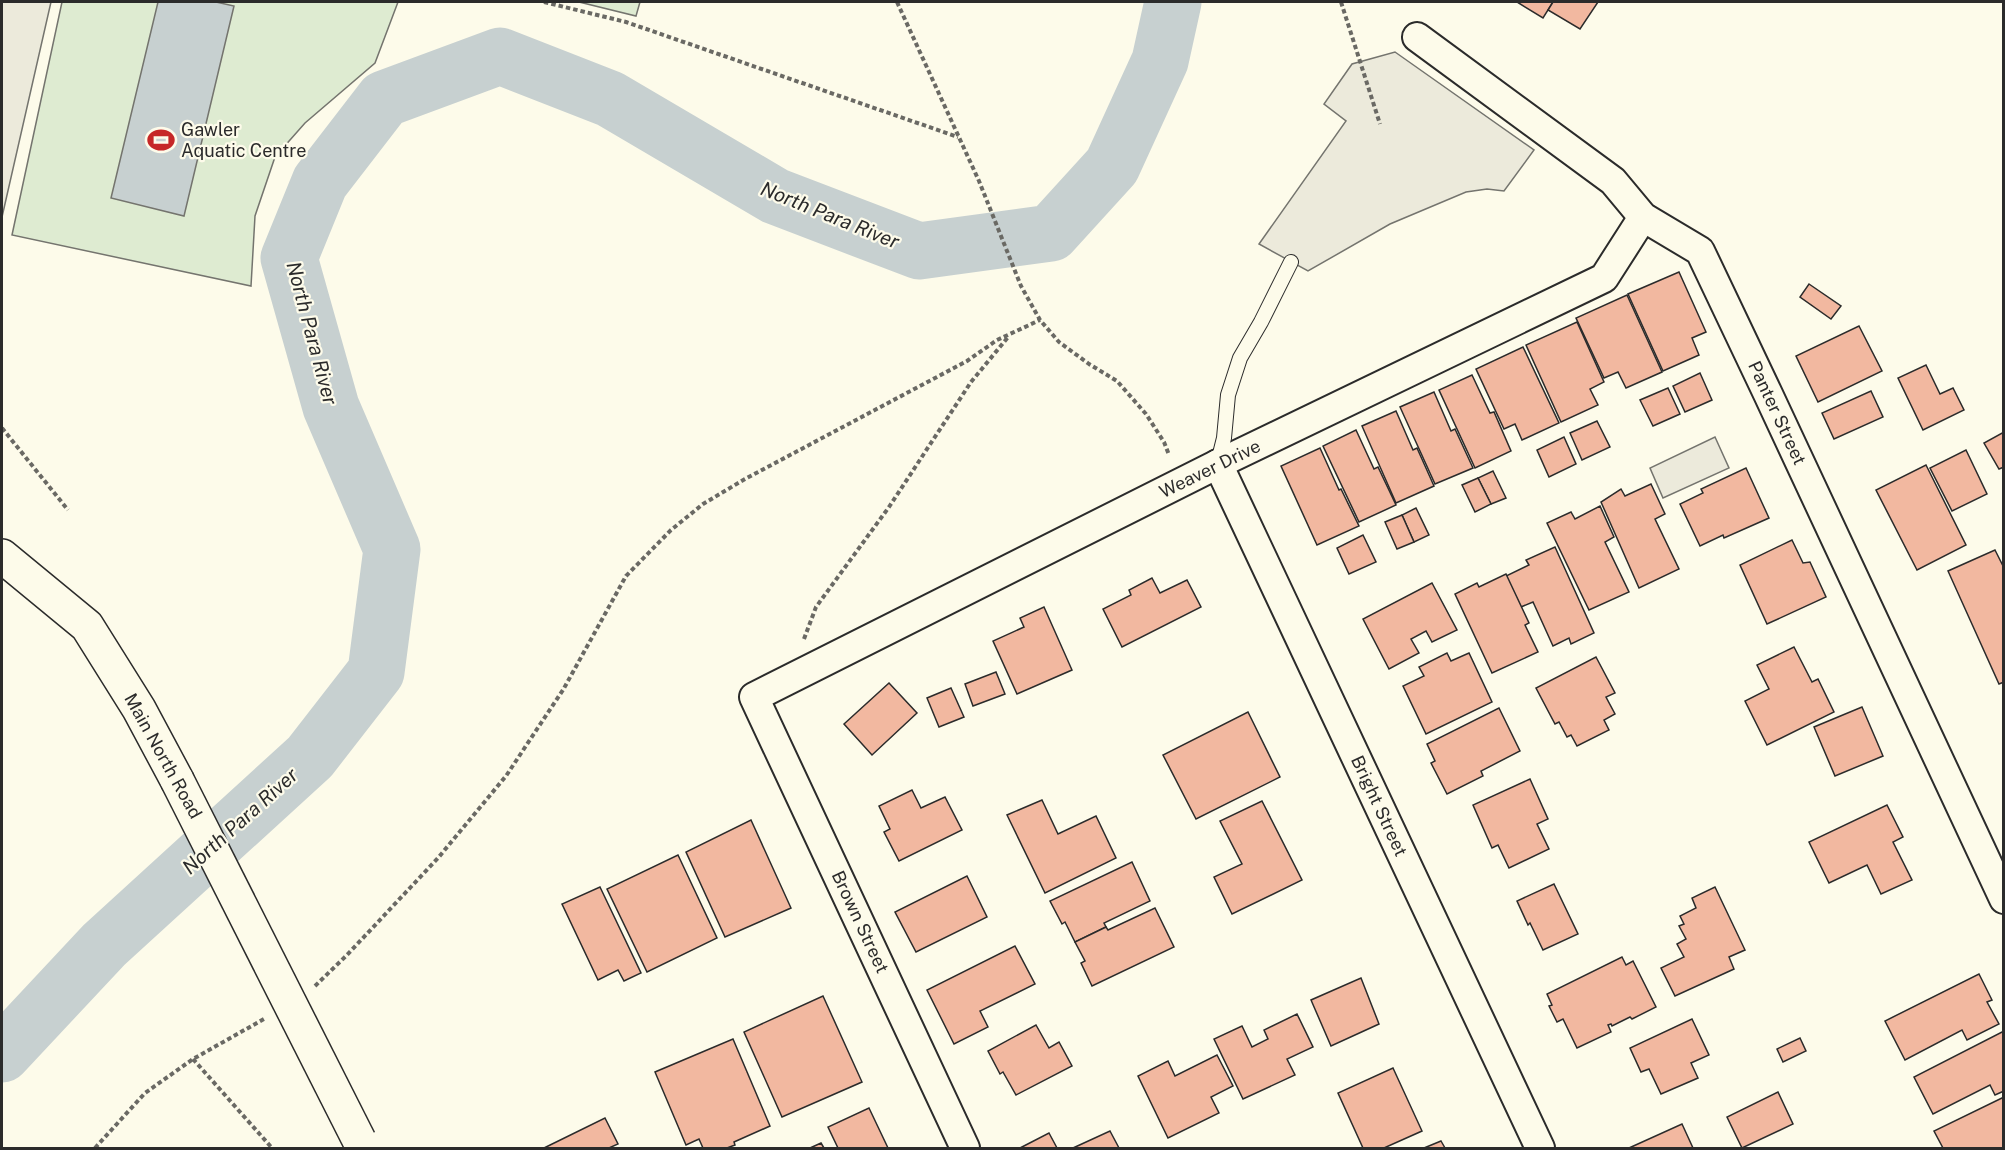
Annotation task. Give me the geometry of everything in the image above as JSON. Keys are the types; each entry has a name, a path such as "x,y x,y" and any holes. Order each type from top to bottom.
{"main road":[{"name":"Main North Road","path":"2,556 87,626 139,709 362,1144"}],"street":[{"name":"Panter Street","path":"1417,37 1613,181 1643,217 1700,251 2004,899"},
{"name":"Weaver Drive","path":"754,697 1218,464 1604,278 1643,217"},
{"name":"Bright Street","path":"1218,464 1539,1149"},
{"name":"Brown Street","path":"754,697 965,1149"}],"lane":[{"path":"1218,464 1224,438 1228,395 1240,358 1261,322 1291,261"}],"path":[{"path":"544,2 626,22 959,137"},
{"path":"897,2 979,181 1022,286 1040,320 1059,342 1117,381 1146,414 1164,442 1172,462"},
{"path":"1341,2 1380,124"},
{"path":"310,991 438,858 506,776 563,690 626,576 671,530 703,504 736,484 967,361 1012,333 1040,320"},
{"path":"802,672 800,658 804,636 816,608 889,507 971,382 1012,333"},
{"path":"2,428 68,510"},
{"path":"95,1149 145,1093 193,1059 271,1015"},
{"path":"193,1059 272,1149"}],"green space":[{"name":"Gawler Aquatic Centre","path":"62,2 398,2 375,63 305,123 275,157 255,216 251,286 12,235"},
{"path":"579,2 640,2 636,16"}],"shaded area":[{"path":"2,2 51,2 2,217"},
{"path":"158,2 216,2 234,6 184,216 111,198"},
{"path":"1395,52 1534,150 1504,191 1487,189 1466,192 1390,224 1308,271 1259,244 1346,121 1324,104 1352,64"},
{"path":"1715,437 1729,468 1663,498 1650,468"}],"building":[{"path":"1517,2 1553,2 1543,18"},
{"path":"1553,2 1598,2 1580,29 1548,10"},
{"path":"1679,272 1706,332 1692,338 1699,355 1663,371 1628,294"},
{"path":"1809,284 1841,306 1831,319 1800,297"},
{"path":"1627,295 1662,372 1626,388 1618,372 1604,378 1576,318"},
{"path":"1577,322 1604,382 1590,389 1598,405 1561,422 1526,345"},
{"path":"1859,326 1882,371 1818,402 1796,356"},
{"path":"1523,347 1559,423 1522,440 1515,424 1504,429 1476,369"},
{"path":"1926,365 1940,394 1953,388 1964,410 1923,430 1898,378"},
{"path":"1700,373 1712,400 1685,412 1673,386"},
{"path":"1472,375 1490,413 1494,412 1511,451 1475,468 1439,390"},
{"path":"1668,388 1680,414 1653,426 1640,400"},
{"path":"1871,391 1883,417 1834,439 1822,413"},
{"path":"1434,392 1451,431 1455,429 1473,468 1435,484 1400,407"},
{"path":"1396,411 1413,450 1417,448 1434,486 1396,503 1362,426"},
{"path":"1597,421 1610,447 1582,460 1570,433"},
{"path":"1356,430 1374,469 1378,467 1396,505 1359,522 1323,446"},
{"path":"2004,432 2004,467 1999,469 1984,443"},
{"path":"1564,437 1576,464 1549,477 1537,450"},
{"path":"1320,448 1359,526 1317,545 1281,466"},
{"path":"1966,450 1987,494 1952,511 1930,468"},
{"path":"1926,465 1966,545 1917,570 1876,490"},
{"path":"1746,468 1769,518 1700,546 1680,504 1703,493 1701,489"},
{"path":"1493,471 1506,498 1491,504 1478,478"},
{"path":"1478,478 1491,504 1475,512 1462,485"},
{"path":"1651,484 1665,514 1655,519 1679,569 1639,588 1601,502 1621,489 1625,496"},
{"path":"1600,506 1614,537 1605,542 1629,592 1589,610 1547,523 1571,512 1575,519"},
{"path":"1416,508 1429,535 1414,542 1402,515"},
{"path":"1402,515 1414,542 1397,549 1385,522"},
{"path":"1363,535 1376,562 1349,574 1337,548"},
{"path":"1792,540 1803,563 1810,562 1826,597 1767,624 1740,565"},
{"path":"1555,547 1594,633 1571,644 1569,638 1553,646 1533,602 1521,607 1506,576 1529,565 1526,560"},
{"path":"1995,550 2004,568 2004,682 1999,684 1948,571"},
{"path":"1506,574 1529,623 1525,625 1538,652 1492,673 1455,594 1477,583 1479,587"},
{"path":"1152,578 1160,593 1187,580 1201,607 1122,647 1103,609 1131,595 1129,590"},
{"path":"1432,583 1457,630 1432,642 1426,631 1411,639 1419,653 1389,669 1363,619"},
{"path":"1044,607 1072,670 1017,694 993,641 1024,627 1020,618"},
{"path":"1794,647 1812,682 1818,679 1834,712 1767,745 1745,701 1769,689 1757,665"},
{"path":"1447,653 1451,661 1469,653 1492,702 1426,734 1403,686 1424,676 1419,667"},
{"path":"1596,657 1615,693 1606,697 1615,714 1604,720 1609,730 1577,746 1571,735 1567,737 1559,722 1555,724 1536,688"},
{"path":"996,672 1005,694 973,706 965,684"},
{"path":"889,683 917,713 872,755 844,724"},
{"path":"951,688 964,717 939,727 927,698"},
{"path":"1862,707 1883,756 1835,776 1814,727"},
{"path":"1499,708 1520,751 1481,771 1483,776 1447,794 1431,763 1435,761 1427,744"},
{"path":"1248,712 1280,777 1196,819 1163,755"},
{"path":"1530,779 1548,819 1537,824 1549,849 1509,868 1498,845 1492,848 1473,805"},
{"path":"912,790 921,808 945,797 962,830 899,861 884,832 890,829 879,806"},
{"path":"1042,800 1058,834 1096,816 1116,858 1045,893 1007,815"},
{"path":"1262,801 1302,880 1232,914 1214,877 1242,864 1220,821"},
{"path":"1887,805 1903,837 1893,842 1912,880 1881,894 1867,865 1829,883 1809,842"},
{"path":"751,820 791,908 725,937 686,852"},
{"path":"678,855 717,938 647,972 607,889"},
{"path":"1132,862 1150,901 1104,923 1106,927 1075,942 1065,922 1062,924 1050,901"},
{"path":"967,876 987,917 916,952 895,912"},
{"path":"1554,884 1578,934 1543,950 1517,901"},
{"path":"600,887 641,973 624,981 618,970 598,980 562,904"},
{"path":"1715,887 1745,950 1729,957 1734,969 1675,996 1661,968 1684,957 1677,944 1686,939 1679,926 1684,924 1680,916 1696,908 1692,898"},
{"path":"1155,908 1174,947 1092,986 1081,963 1085,961 1075,942 1106,927 1108,930"},
{"path":"1015,946 1035,984 980,1011 988,1027 954,1044 927,990"},
{"path":"1622,957 1626,965 1633,961 1656,1007 1632,1019 1630,1017 1612,1026 1608,1025 1611,1032 1577,1048 1563,1019 1557,1022 1549,1006 1552,1005 1547,994"},
{"path":"1979,974 1992,1000 1987,1002 1999,1024 1967,1040 1962,1030 1905,1060 1885,1021"},
{"path":"1361,978 1379,1024 1331,1046 1311,1000"},
{"path":"823,996 862,1082 782,1117 744,1032"},
{"path":"1297,1014 1313,1047 1287,1059 1295,1075 1243,1099 1214,1039 1242,1026 1252,1047 1268,1039 1264,1030"},
{"path":"1692,1019 1709,1055 1691,1063 1698,1078 1661,1094 1649,1069 1641,1072 1630,1048"},
{"path":"1036,1025 1049,1048 1059,1042 1072,1066 1016,1095 1003,1072 1000,1074 988,1051"},
{"path":"2004,1031 2004,1091 1995,1095 1990,1085 1933,1114 1914,1077"},
{"path":"1800,1038 1806,1051 1783,1062 1777,1049"},
{"path":"733,1039 770,1126 734,1142 735,1145 727,1148 703,1148 699,1139 686,1145 655,1072"},
{"path":"1217,1055 1233,1086 1211,1097 1219,1113 1168,1138 1138,1076 1168,1061 1175,1076"},
{"path":"1393,1068 1422,1131 1384,1148 1363,1148 1338,1093"},
{"path":"1778,1092 1793,1124 1742,1148 1727,1117"},
{"path":"2004,1097 2004,1148 1943,1148 1934,1131"},
{"path":"869,1108 888,1148 838,1148 828,1127"},
{"path":"605,1118 618,1144 609,1148 544,1148"},
{"path":"1682,1124 1693,1148 1629,1148"},
{"path":"1110,1131 1119,1148 1073,1148"},
{"path":"1049,1133 1057,1148 1020,1148"},
{"path":"1441,1141 1445,1148 1424,1148"},
{"path":"821,1143 824,1148 810,1148"}],"waterway":[{"name":"North Para River","path":"2,1054 104,945 310,757 376,672 392,549 331,407 289,258 320,182 384,99 500,56 610,99 775,196 919,251 1051,233 1112,166 1160,61 1173,2"}],"place":[{"name":"Gawler Aquatic Centre","path":"161,140"}]}
